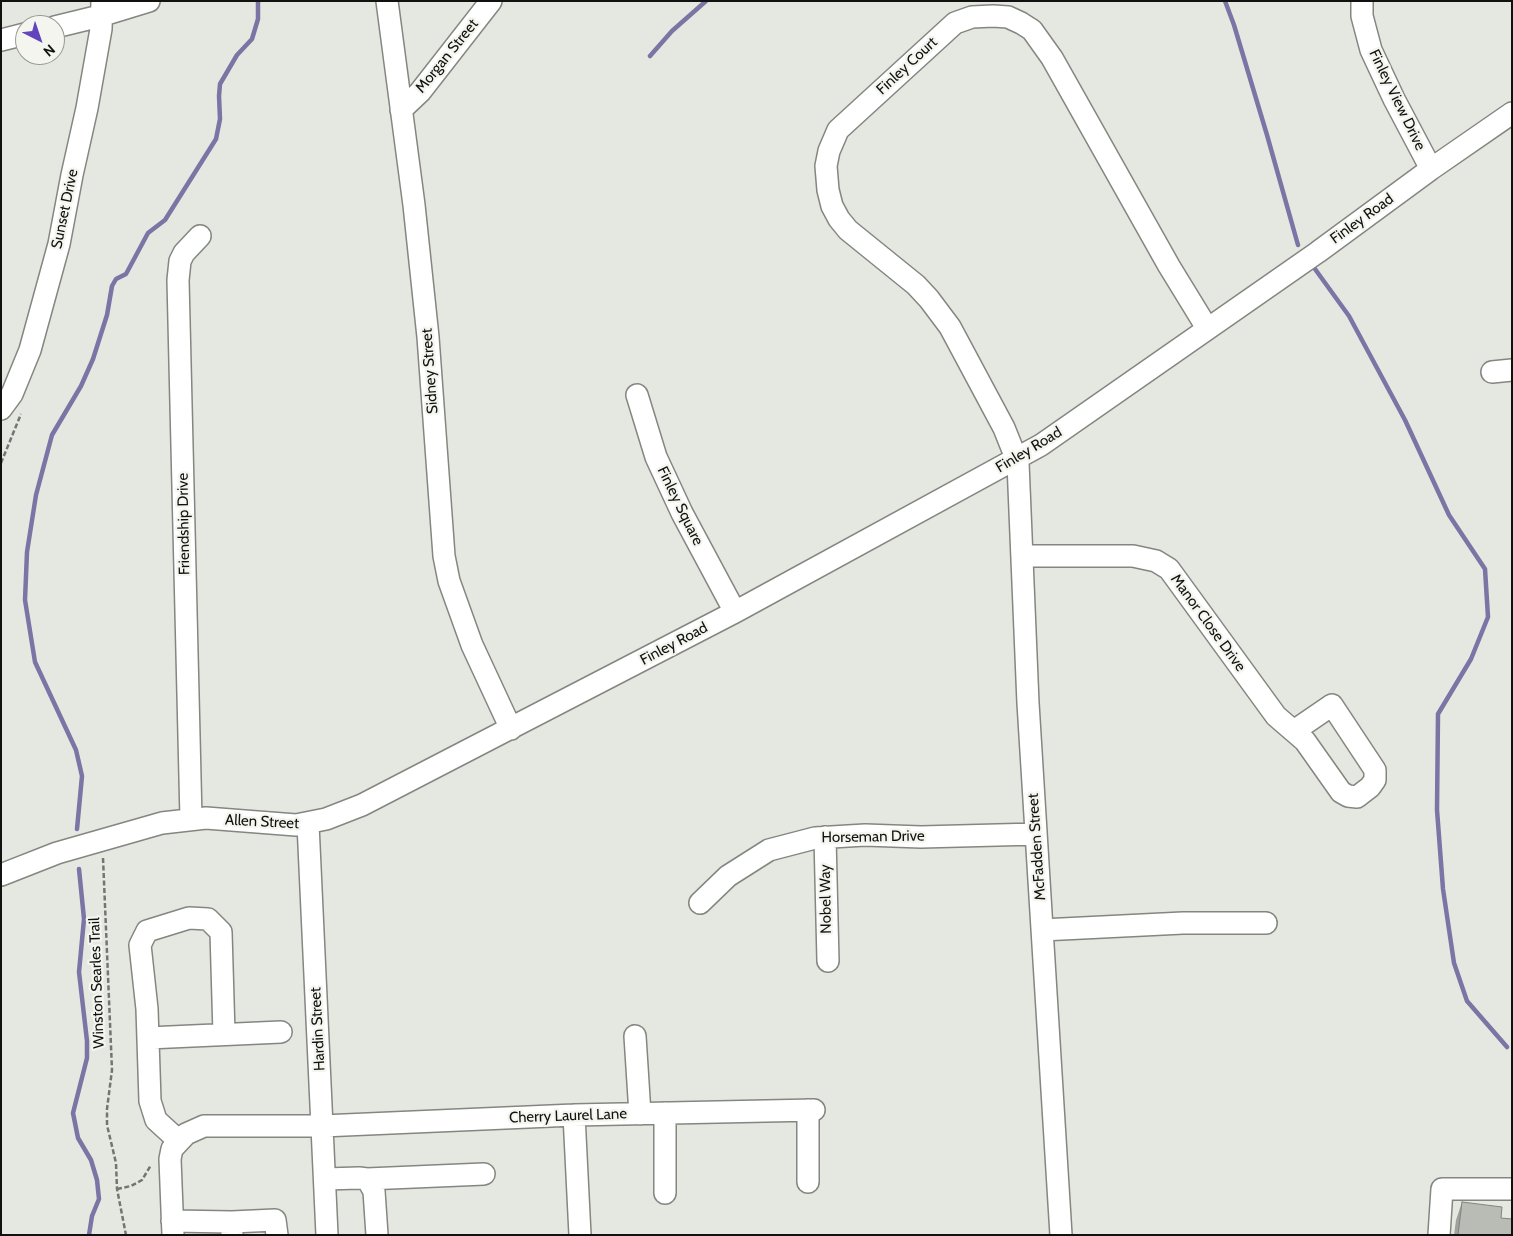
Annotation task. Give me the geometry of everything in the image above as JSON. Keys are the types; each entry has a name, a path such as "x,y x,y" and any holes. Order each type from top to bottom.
{"street":[{"path":"65,23 101,9 149,1"},
{"name":"Sidney Street","path":"387,1 414,205 427,328 444,556 449,581 472,645 511,729"},
{"name":"Morgan Street","path":"401,110 420,92 491,1"},
{"name":"Finley View Drive","path":"1362,1 1362,16 1371,50 1394,99 1431,169"},
{"name":"Sunset Drive","path":"1,409 12,394 30,350 59,244 87,108 101,29 101,9"},
{"name":"Finley Court","path":"1016,459 1004,428 950,327 916,285 848,230 832,206 828,190 826,166 829,151 838,130 955,23 972,17 1008,17 1032,30 1052,58 1169,266 1207,328"},
{"path":"1,40 15,36"},
{"name":"Finley Road","path":"511,729 735,612 1041,445 1318,252 1431,169 1512,113"},
{"name":"Friendship Drive","path":"192,819 178,280 180,261 184,253 200,236"},
{"name":"Finley Square","path":"637,395 656,457 682,513 735,612"},
{"name":"McFadden Street","path":"1016,459 1028,703 1061,1235"},
{"name":"Manor Close Drive","path":"1022,556 1133,556 1156,561 1169,569 1276,716 1305,741 1341,792 1348,796 1357,797 1364,793 1375,780 1375,770 1332,705 1294,731"},
{"name":"Allen Street","path":"1,875 57,853 162,823 206,818 279,825 308,824 346,813 511,729"},
{"name":"Hardin Street","path":"308,824 327,1235"},
{"name":"Horseman Drive","path":"700,903 728,876 769,850 815,838 865,835 921,837 1036,834"},
{"name":"Nobel Way","path":"825,837 828,960"},
{"path":"224,1034 221,932 208,919 190,918 147,931 140,945 147,1009 150,1101 156,1120 179,1141 172,1149 170,1159 173,1228 232,1228 275,1220 277,1235"},
{"path":"1042,930 1183,923 1266,923"},
{"path":"148,1038 281,1032"},
{"path":"635,1036 640,1114"},
{"name":"Cherry Laurel Lane","path":"179,1141 189,1132 204,1126 322,1126 574,1115 811,1110 808,1182"},
{"path":"664,1113 665,1193"},
{"path":"574,1115 580,1235"},
{"path":"325,1179 484,1174"},
{"path":"367,1179 374,1191 377,1235"},
{"path":"1439,1235 1442,1189 1512,1190"}],"path":[{"name":"Winston Searles Trail","path":"103,854 112,1070 106,1109 107,1125 116,1163 117,1189 126,1235"},
{"path":"117,1189 131,1186 142,1180 152,1164"}],"building":[{"path":"1462,1202 1502,1207 1501,1218 1512,1219 1512,1235 1458,1235"}],"waterway":[{"path":"77,829 82,776 76,750 35,662 25,600 27,552 36,495 52,435 81,386 93,359 107,315 112,286 116,279 126,274 148,233 165,220 216,139 220,119 220,84 237,55 252,39 258,19 258,1"},
{"path":"650,56 672,31 706,1"},
{"path":"1225,1 1267,135 1298,245"},
{"path":"1315,269 1349,316 1405,420 1449,515 1485,569 1488,617 1471,659 1438,714 1437,810 1443,889 1454,963 1467,1001 1507,1047"},
{"path":"79,869 84,919 79,972 87,1041 87,1058 73,1113 78,1138 91,1160 97,1180 99,1199 92,1216 89,1235"}]}
